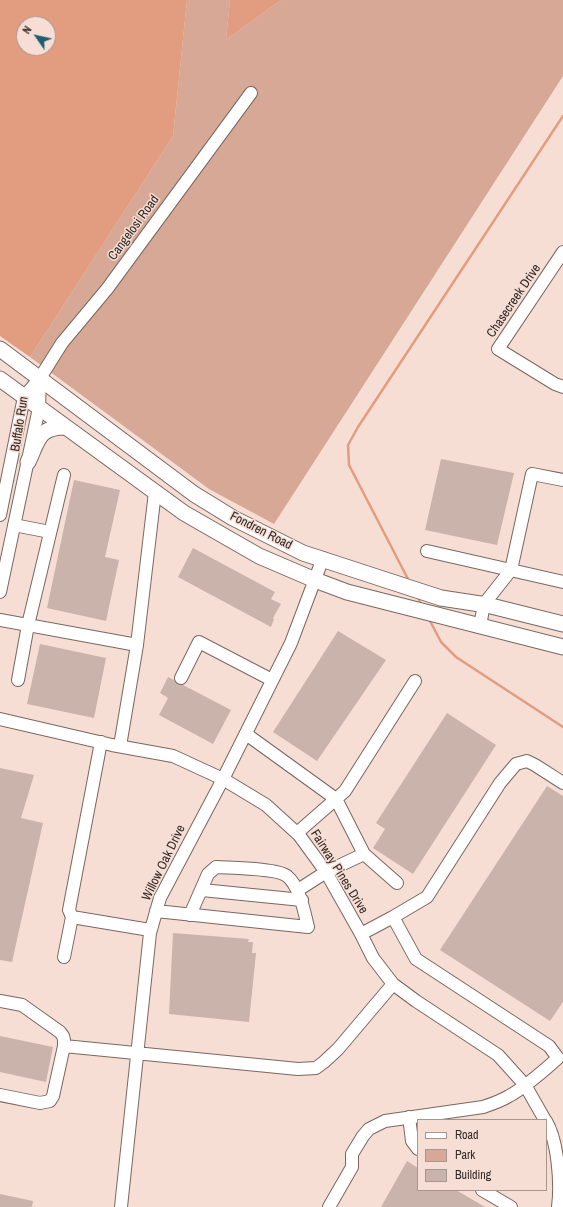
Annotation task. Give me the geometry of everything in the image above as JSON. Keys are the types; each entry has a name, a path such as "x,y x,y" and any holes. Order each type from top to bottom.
{"main road":[{"name":"Fondren Road","path":"0,349 194,494 234,518 303,553 323,558 366,574 441,598 484,604 563,624"},
{"name":"Fondren Road","path":"0,379 184,513 260,556 347,592 563,647"},
{"path":"28,462 42,434 49,428 65,427"},
{"path":"184,513 194,494"}],"street":[{"name":"Cangelosi Road","path":"40,378 62,343 106,289 250,93"},
{"name":"Chasecreek Drive","path":"563,252 498,349 563,388"},
{"name":"Buffalo Run","path":"1,508 6,456 24,397 40,378"},
{"name":"Buffalo Run","path":"0,592 39,408 40,378"},
{"path":"480,626 484,604 511,570 532,474 563,480"},
{"path":"18,680 28,625 64,475"},
{"path":"120,746 137,645 155,492"},
{"path":"1,508 15,520 50,532"},
{"path":"427,551 563,582"},
{"name":"Willow Oak Drive","path":"121,1207 150,930 160,898 223,779 291,643 323,558"},
{"path":"0,620 137,645"},
{"path":"181,678 199,642 272,680"},
{"path":"297,833 345,791 416,681"},
{"name":"Fairway Pines Drive","path":"0,719 101,742 173,756 223,779 266,805 297,833 326,872 373,958 393,984 498,1055 525,1085 545,1119"},
{"path":"246,734 336,799 364,854 397,883"},
{"path":"64,957 72,917 69,910 101,742"},
{"path":"361,934 426,897 500,783 516,764 526,761 563,783"},
{"path":"202,890 300,895 326,872 364,854"},
{"path":"156,912 308,927 300,895 287,876 277,872 216,867 208,874 190,915"},
{"path":"72,917 150,930"},
{"path":"329,1207 352,1167 352,1154 369,1129 385,1121 483,1107 509,1096 561,1056 549,1046 416,959 393,917"},
{"path":"64,1046 298,1069 316,1068 338,1049 393,984"},
{"path":"0,1001 22,1005 60,1032 64,1040 53,1096 50,1101 40,1103 0,1095"},
{"path":"408,1117 412,1141 417,1148"},
{"name":"Fairway Pines Drive","path":"547,1123 550,1128 558,1165 558,1207"},
{"path":"484,1191 511,1207"}],"green space":[{"path":"187,0 230,0 226,40 281,0 563,0 563,76 274,524 209,489 30,357 173,136"}],"shaded area":[{"path":"0,0 187,0 173,136 30,357 0,336"},
{"path":"230,0 281,0 226,40"}],"building":[{"path":"441,459 514,473 497,545 425,530"},
{"path":"74,480 120,490 105,557 119,560 106,621 47,608"},
{"path":"193,548 275,592 271,599 281,604 273,618 271,627 178,577"},
{"path":"338,631 386,660 317,761 273,732"},
{"path":"40,644 106,658 94,718 27,704"},
{"path":"168,677 174,680 177,684 183,685 231,710 213,744 159,715 168,698 160,693"},
{"path":"447,713 496,745 413,874 373,848 385,829 376,823"},
{"path":"0,768 34,775 21,818 43,823 12,962 0,960"},
{"path":"547,786 563,796 563,1002 550,1021 440,950"},
{"path":"173,933 249,939 248,942 253,942 252,953 256,953 249,1022 169,1014"},
{"path":"0,1036 53,1047 46,1082 0,1072"},
{"path":"407,1161 417,1167 417,1191 458,1191 485,1207 381,1207"},
{"path":"0,1194 33,1201 32,1207 0,1207"}],"waterway":[{"path":"409,581 349,465 348,445 358,427 563,116"},
{"path":"417,596 422,606"},
{"path":"429,619 441,642 456,657 563,727"}]}
